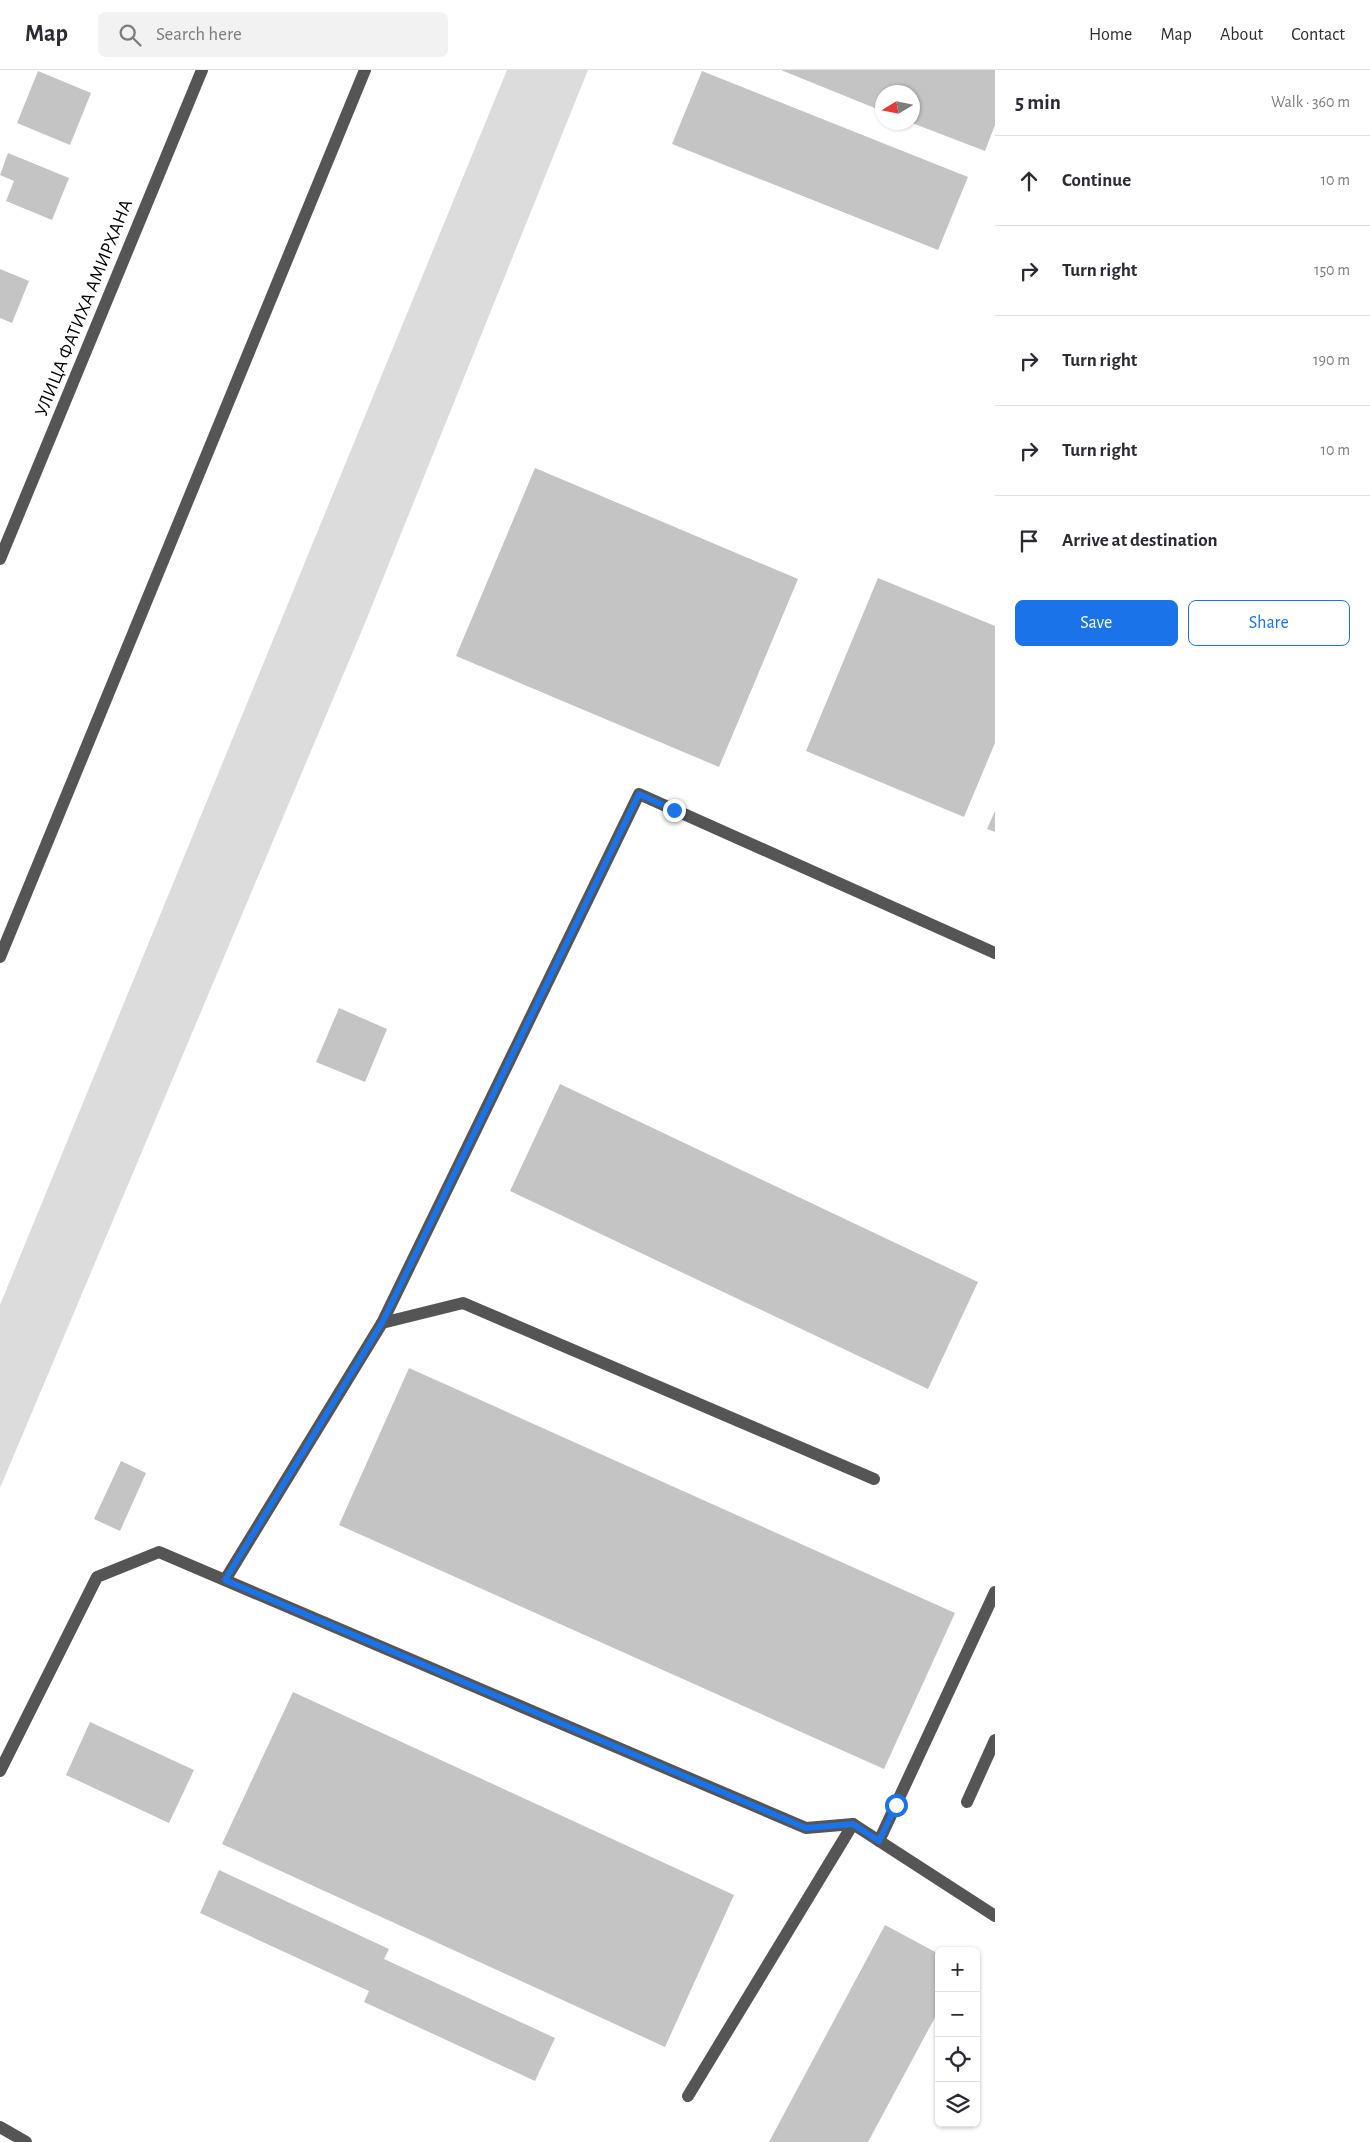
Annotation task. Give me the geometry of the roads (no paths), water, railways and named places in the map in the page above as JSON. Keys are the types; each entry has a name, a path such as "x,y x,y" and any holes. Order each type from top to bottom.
{"street":[{"name":"УЛИЦА ФАТИХА АМИРХАНА","path":"0,559 202,70"},
{"path":"0,957 365,70"},
{"path":"225,1580 382,1323 639,794 995,953"},
{"path":"382,1323 463,1303 874,1479"},
{"path":"0,1771 97,1577 159,1552 806,1828 853,1824 995,1916"},
{"path":"879,1841 995,1592"},
{"path":"967,1802 995,1740"},
{"path":"688,2096 853,1824"},
{"path":"0,2127 26,2142"}]}
